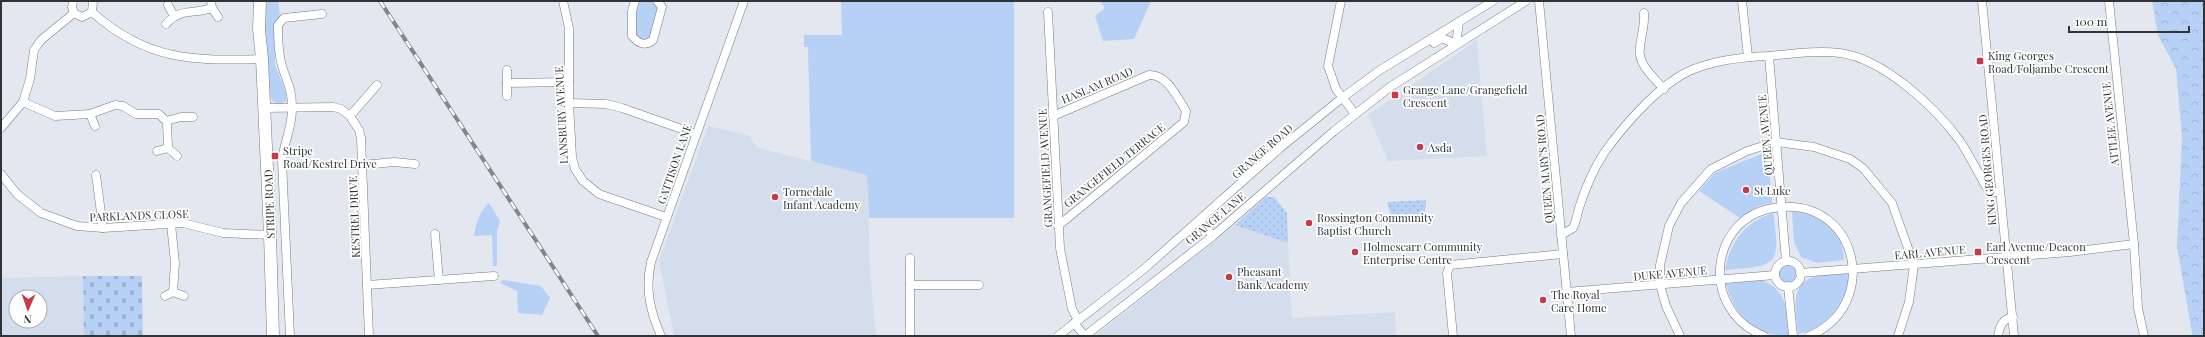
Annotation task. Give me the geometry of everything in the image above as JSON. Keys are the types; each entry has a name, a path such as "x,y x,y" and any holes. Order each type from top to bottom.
{"main road":[{"name":"STRIPE ROAD","path":"260,1 259,29 262,59 270,234 273,336"}],"street":[{"path":"73,1 72,6 74,13 82,17 92,12"},
{"path":"92,12 93,1"},
{"name":"LANSBURY AVENUE","path":"563,1 569,28 569,103 572,163 583,181 599,194 666,217"},
{"path":"635,1 632,11 632,36 639,43 646,44 653,40 662,13 662,7 657,1"},
{"name":"GATTISON LANE","path":"661,336 650,306 648,278 666,217 744,1"},
{"path":"1341,1 1328,66 1330,76 1342,98 1355,114"},
{"name":"GRANGE ROAD","path":"1058,336 1144,268 1280,148 1342,98 1409,52 1493,1"},
{"name":"GRANGE LANE","path":"1085,336 1214,236 1355,114 1390,87 1526,1"},
{"name":"QUEEN MARY'S ROAD","path":"1539,1 1571,336"},
{"path":"1742,1 1748,57"},
{"name":"KING GEORGES ROAD","path":"1982,1 2014,336"},
{"name":"ATTLEE AVENUE","path":"2109,1 2134,244 2138,308 2144,336"},
{"path":"166,24 174,16 182,12 202,12 211,4 218,17"},
{"path":"168,5 174,16"},
{"path":"92,12 124,36 141,46 174,56 217,60 262,59"},
{"name":"GRANGEFIELD AVENUE","path":"1048,12 1058,226 1064,275 1072,309 1076,322 1085,336"},
{"path":"1,128 23,102 30,79 34,50 41,40 74,13"},
{"path":"1644,13 1645,27 1640,47 1640,57 1644,66 1664,89"},
{"path":"290,336 282,161 285,143 292,123 292,107 290,83 281,62 278,25 284,18 322,14"},
{"path":"1409,52 1423,50 1442,38 1456,44 1459,22"},
{"path":"1561,235 1573,228 1586,188 1604,154 1635,116 1664,89 1692,69 1711,63 1748,57 1841,53 1871,64 1892,75 1910,88 1944,122 1960,142 1987,188 1993,192 2000,192"},
{"name":"QUEEN AVENUE","path":"1769,56 1786,261"},
{"path":"507,70 507,96"},
{"name":"HASLAM ROAD","path":"1053,116 1149,75 1161,76 1166,81 1186,111 1184,122"},
{"path":"507,83 569,82"},
{"path":"264,108 333,107 341,109 350,116 378,84"},
{"path":"23,102 55,116 90,114 115,105 136,114 159,114 166,121 168,148 177,156"},
{"path":"569,103 606,104 622,108 696,134"},
{"path":"90,114 95,126"},
{"name":"KESTREL DRIVE","path":"350,116 359,130 363,165 369,336"},
{"path":"166,121 181,117 193,117"},
{"name":"GRANGEFIELD TERRACE","path":"1058,226 1184,122"},
{"path":"1680,336 1666,306 1660,285 1660,265 1669,226 1681,203 1697,183 1711,169 1747,150 1776,142 1814,147 1830,151 1850,159 1863,168 1892,203 1914,265 1909,302 1898,336"},
{"path":"157,152 168,148"},
{"path":"363,165 382,162 415,164"},
{"name":"PARKLANDS CLOSE","path":"1,174 18,194 41,213 76,226 103,228 193,224 234,235 270,234"},
{"path":"96,175 103,228"},
{"path":"1764,336 1749,328 1732,312 1724,298 1720,279 1721,258 1734,231 1757,213 1782,207 1803,208 1830,222 1842,235 1850,250 1854,270 1851,290 1839,314 1830,324 1809,336"},
{"path":"1200,220 1214,236"},
{"path":"171,224 175,263 169,294 184,296"},
{"path":"435,234 439,280"},
{"name":"EARL AVENUE","path":"1800,273 1914,265 2134,244"},
{"path":"1453,336 1447,273 1449,264 1563,254"},
{"path":"910,258 910,336"},
{"path":"1786,261 1794,263 1800,273 1796,283 1788,286 1780,284 1775,275 1777,267 1786,261"},
{"name":"DUKE AVENUE","path":"1566,292 1775,275"},
{"path":"367,285 494,276"},
{"path":"910,285 978,285"},
{"path":"1788,286 1793,336"},
{"path":"1998,336 2004,320 2013,317"}],"shaded area":[{"path":"1477,40 1487,156 1388,161 1368,115"},
{"path":"708,126 748,135 758,148 867,175 870,267 874,320 877,336 674,336 659,261"},
{"name":"Pheasant Bank Academy","path":"1235,225 1288,243 1292,318 1395,312 1396,336 1095,336"},
{"path":"83,276 84,336 1,336 1,278"}],"green space":[{"path":"265,1 278,1 280,16 274,24 275,65 286,93 286,101 281,104 273,102 268,81 264,38"},
{"path":"635,1 660,2 653,40 646,44 631,31"},
{"path":"841,1 1014,1 1014,218 869,218 867,175 811,161 808,47 804,47 804,35 842,35"},
{"path":"1100,1 1151,1 1134,39 1103,41 1095,16 1105,8"},
{"path":"2152,1 2204,1 2204,336 2193,336 2192,333 2177,247 2182,137 2176,69 2158,35"},
{"path":"1768,151 1772,203 1759,206 1740,218 1699,191 1715,173"},
{"path":"1266,197 1274,197 1287,213 1288,243 1235,225"},
{"path":"1426,200 1424,214 1416,222 1411,223 1398,220 1391,216 1387,202"},
{"path":"489,203 500,221 497,232 497,266 493,266 492,235 474,236 478,218"},
{"path":"1792,212 1801,212 1811,215 1828,226 1835,233 1840,242 1844,260 1817,263 1801,257 1794,242"},
{"path":"1773,213 1776,244 1775,253 1772,260 1756,267 1725,270 1727,260 1740,234 1754,222"},
{"path":"1788,265 1794,268 1797,274 1794,280 1788,283 1782,280 1779,274 1782,268"},
{"path":"1849,274 1844,295 1840,305 1834,313 1818,326 1809,331 1798,334 1796,296 1799,288 1804,282 1813,277"},
{"path":"83,276 142,276 143,336 84,336"},
{"path":"503,280 541,286 550,298 542,315 518,313 517,291 500,283"},
{"path":"1760,280 1776,289 1781,295 1788,318 1789,336 1766,332 1756,328 1748,322 1735,306 1726,284"}],"railway":[{"path":"380,1 598,336"}],"place":[{"name":"King Georges Road/Foljambe Crescent","path":"1980,61"},
{"name":"Grange Lane/Grangefield Crescent","path":"1395,95"},
{"name":"Asda","path":"1420,147"},
{"name":"Stripe Road/Kestrel Drive","path":"275,156"},
{"name":"St Luke","path":"1746,190"},
{"name":"Tornedale Infant Academy","path":"775,197"},
{"name":"Rossington Community Baptist Church","path":"1309,223"},
{"name":"Holmescarr Community Enterprise Centre","path":"1355,252"},
{"name":"Earl Avenue/Deacon Crescent","path":"1978,252"},
{"name":"Pheasant Bank Academy","path":"1229,277"},
{"name":"The Royal Care Home","path":"1543,300"}]}
